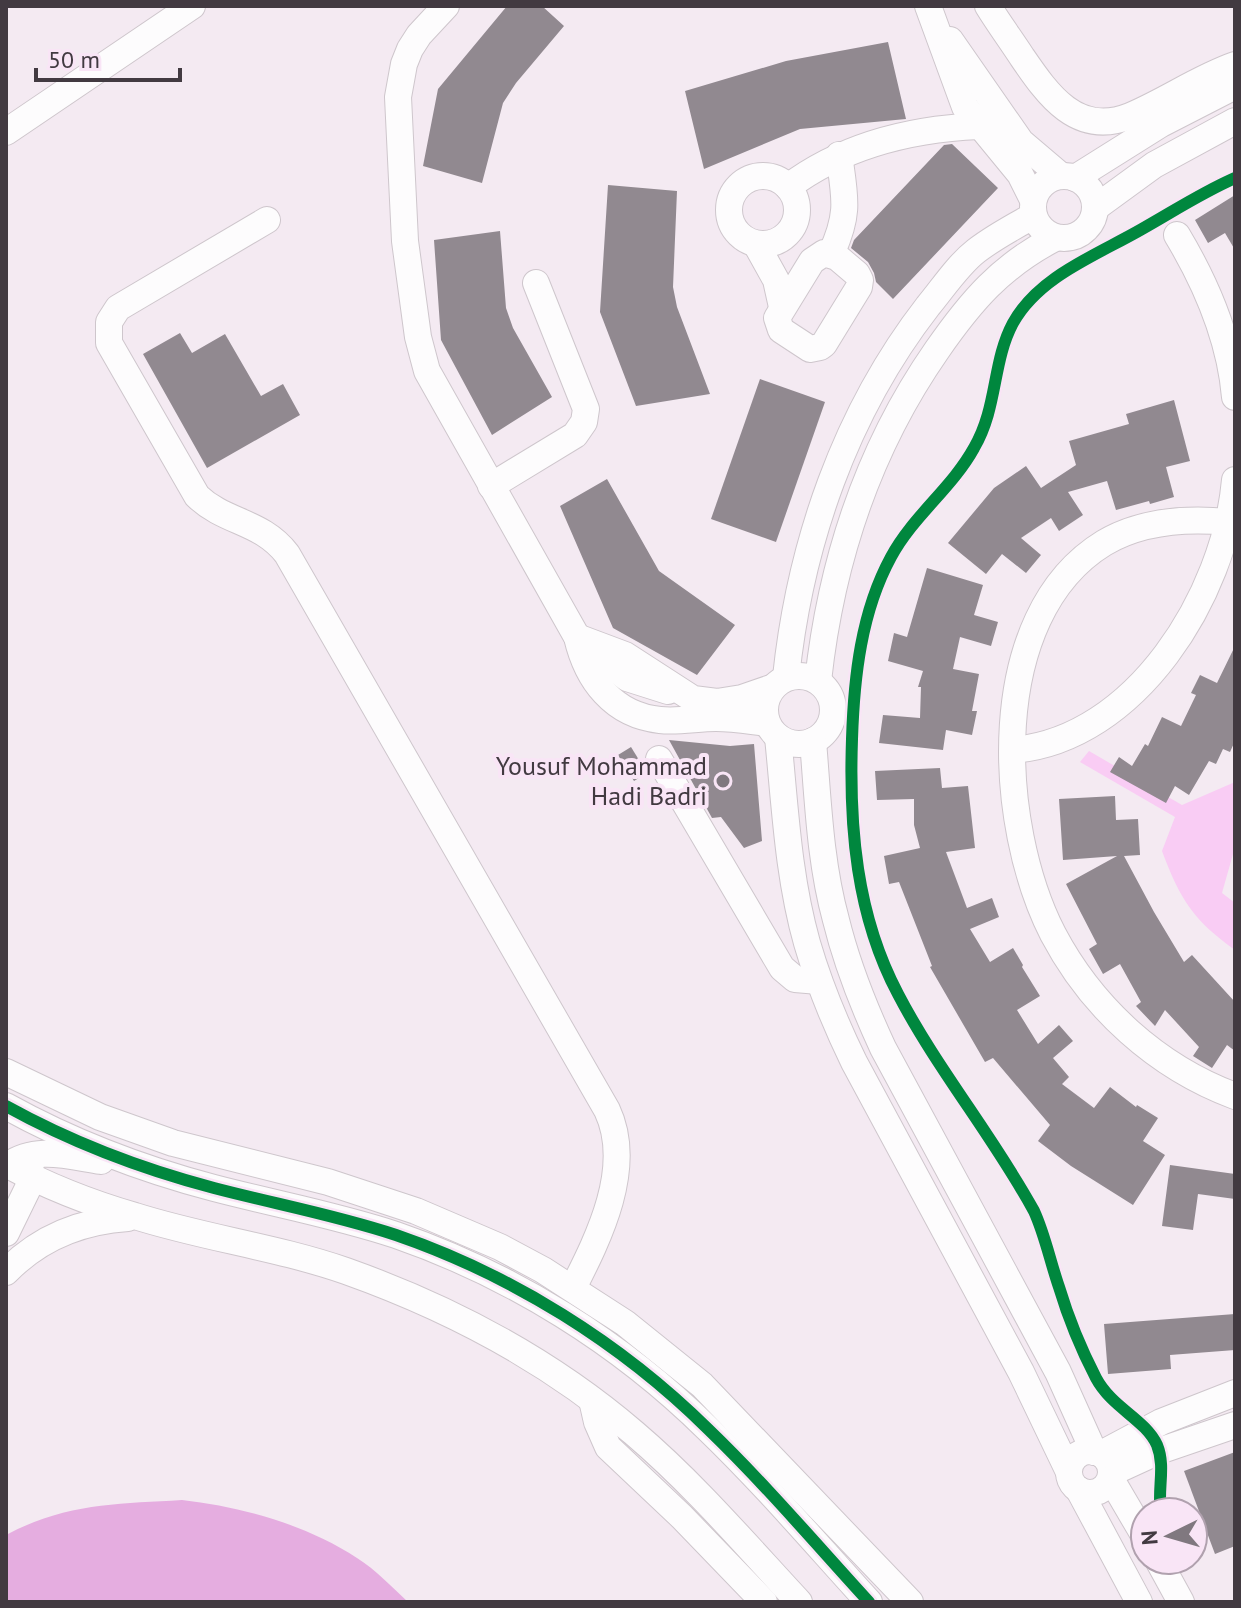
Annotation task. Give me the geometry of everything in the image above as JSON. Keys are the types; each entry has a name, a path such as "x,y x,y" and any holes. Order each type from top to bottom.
{"street":[{"path":"6,132 192,6"},
{"path":"446,6 410,49 399,89 403,220 418,337 427,371 577,637 582,658 597,686 634,713 661,720 717,718 772,730 795,744 813,741 827,730 833,712 830,695 818,681 803,675 742,698 717,702 693,699 640,684 614,671 577,637"},
{"path":"933,7 982,109 1020,174 1038,226 1055,238"},
{"path":"788,187 834,158 905,134 945,130 982,109 1003,105 1002,91 933,7"},
{"path":"996,11 1046,92 1059,105 1092,120 1127,117 1196,80 1235,65"},
{"path":"1139,1602 1074,1481 1021,1372 854,1062 819,981 797,901 772,730 764,705 779,683 812,537 836,469 873,392 919,319 973,253 1033,208 1036,193 1046,181 1068,177 1235,86"},
{"path":"818,681 830,599 848,532 866,481 901,406 946,337 999,274 1055,238 1074,237 1082,233 1093,218 1095,208 1090,190 1021,142 982,109"},
{"path":"1095,208 1154,165 1235,121"},
{"path":"824,255 857,274 859,287 824,344 810,349 781,330 777,318 799,281 824,255 836,216 834,158"},
{"path":"758,176 769,176 788,187 797,206 796,217 786,236 767,243 737,234 728,215 732,194 748,179 758,176"},
{"path":"267,220 118,308 109,322 109,343 197,496 219,512 269,534 287,554 607,1110 615,1131 617,1159 605,1213 573,1288"},
{"path":"1177,235 1194,264 1220,324 1235,397"},
{"path":"767,243 799,281"},
{"path":"767,243 782,307"},
{"path":"491,486 575,435 584,422 586,409 536,283"},
{"path":"1013,750 1054,744 1085,730 1113,710 1143,681 1190,617 1212,570 1228,522 1235,480"},
{"path":"1228,522 1178,520 1153,524 1106,542 1068,574 1042,613 1025,657 1015,703 1013,750 1015,813 1025,860 1040,905 1069,961 1108,1011 1154,1053 1208,1086 1235,1096"},
{"path":"577,637 625,655 681,694"},
{"path":"634,713 640,684"},
{"path":"813,741 826,872 839,933 864,1006 883,1048 1129,1509"},
{"path":"659,759 789,975 802,981 819,981"},
{"path":"749,910 769,916 797,901"},
{"path":"6,1072 100,1117 173,1143 328,1182 416,1211 500,1247 573,1288 664,1353 702,1385 869,1602"},
{"path":"6,1106 89,1146 152,1170 384,1231 510,1285 614,1349 760,1464 903,1599"},
{"path":"6,1113 25,1138 16,1165 28,1188 6,1233"},
{"path":"16,1165 54,1153 152,1170"},
{"path":"16,1165 137,1217 344,1271 490,1334 555,1373 635,1433 799,1602"},
{"path":"6,1272 26,1253 66,1231 89,1223 137,1217"},
{"path":"1235,1393 1161,1422 1104,1464 1100,1491 1093,1493 1074,1481 1071,1465 1080,1454 1104,1464 1159,1451 1235,1425"},
{"path":"592,1400 608,1447 682,1517 764,1602"},
{"path":"1167,1576 1181,1602"}],"shaded area":[{"path":"1089,751 1182,805 1235,782 1235,847 1222,893 1235,903 1235,950 1198,918 1175,882 1162,851 1175,817 1080,762"},
{"path":"182,1500 250,1512 316,1536 364,1563 408,1602 6,1602 6,1535 28,1524 71,1511 114,1504"}],"building":[{"path":"507,6 542,6 564,26 503,103 482,183 423,166 438,89"},
{"path":"888,42 906,119 800,129 704,169 685,91 786,61"},
{"path":"952,144 998,188 893,299 876,282 868,262 851,248 854,240 944,145"},
{"path":"608,185 677,191 673,287 677,307 710,394 636,406 600,312"},
{"path":"1235,195 1235,250 1225,233 1208,243 1195,220"},
{"path":"500,231 506,308 513,328 552,397 492,435 441,340 434,240"},
{"path":"180,333 192,353 225,334 261,396 283,384 300,415 207,468 143,354"},
{"path":"760,379 825,402 776,542 711,519"},
{"path":"1174,400 1190,461 1166,467 1174,497 1116,510 1107,481 1068,492 1083,515 1059,531 1051,518 1021,538 1041,555 1026,573 1002,554 986,574 948,543 994,488 1026,466 1041,488 1076,465 1069,441 1129,424 1126,414"},
{"path":"607,479 659,571 735,625 697,675 613,628 560,506"},
{"path":"927,568 983,585 974,615 998,622 991,646 960,637 953,669 979,674 972,711 977,711 972,735 946,730 943,750 879,743 883,715 920,718 921,687 918,687 923,671 888,661 894,633 907,637"},
{"path":"1235,646 1235,741 1230,752 1223,749 1216,764 1209,761 1189,795 1175,786 1166,803 1110,772 1119,757 1132,766 1145,744 1148,746 1162,717 1181,726 1196,695 1191,693 1200,675 1217,683"},
{"name":"Yousuf Mohammad Hadi Badri","path":"669,740 730,746 754,744 762,841 744,848 721,817 712,818"},
{"path":"631,747 647,773 634,781 618,755"},
{"path":"940,768 942,788 968,786 975,848 946,852 967,908 992,898 999,917 970,929 990,962 1013,948 1040,996 1017,1010 1038,1044 1059,1025 1073,1041 1053,1058 1069,1077 1062,1084 1094,1108 1110,1087 1136,1107 1158,1118 1143,1141 1165,1155 1133,1205 1038,1141 1050,1125 993,1058 985,1062 930,967 899,882 889,884 884,856 920,848 914,825 914,799 877,800 875,771"},
{"path":"1115,796 1116,820 1138,819 1140,855 1124,856 1154,912 1184,962 1192,955 1235,1002 1235,1051 1227,1045 1212,1068 1193,1056 1199,1047 1165,1010 1155,1026 1136,1006 1141,1002 1120,964 1103,974 1089,949 1097,944 1066,884 1117,856 1063,860 1059,799"},
{"path":"1170,1165 1235,1174 1235,1199 1198,1194 1193,1230 1162,1226"},
{"path":"1235,1314 1235,1350 1170,1355 1171,1369 1108,1374 1104,1324"},
{"path":"1235,1452 1235,1546 1215,1554 1209,1538 1209,1496 1193,1496 1184,1471"}],"cycle path":[{"path":"1160,1496 1161,1462 1157,1445 1145,1428 1111,1397 1096,1378 1071,1321 1034,1211 913,1022 884,964 864,902 858,870 852,804 853,716 861,645 881,578 900,542 974,448 987,417 1006,338 1024,307 1053,279 1070,268 1235,178"},
{"path":"6,1106 81,1143 134,1163 214,1188 396,1235 439,1251 523,1291 602,1340 674,1398 750,1471 869,1602"}],"place":[{"name":"Yousuf Mohammad Hadi Badri","path":"723,781"}]}
